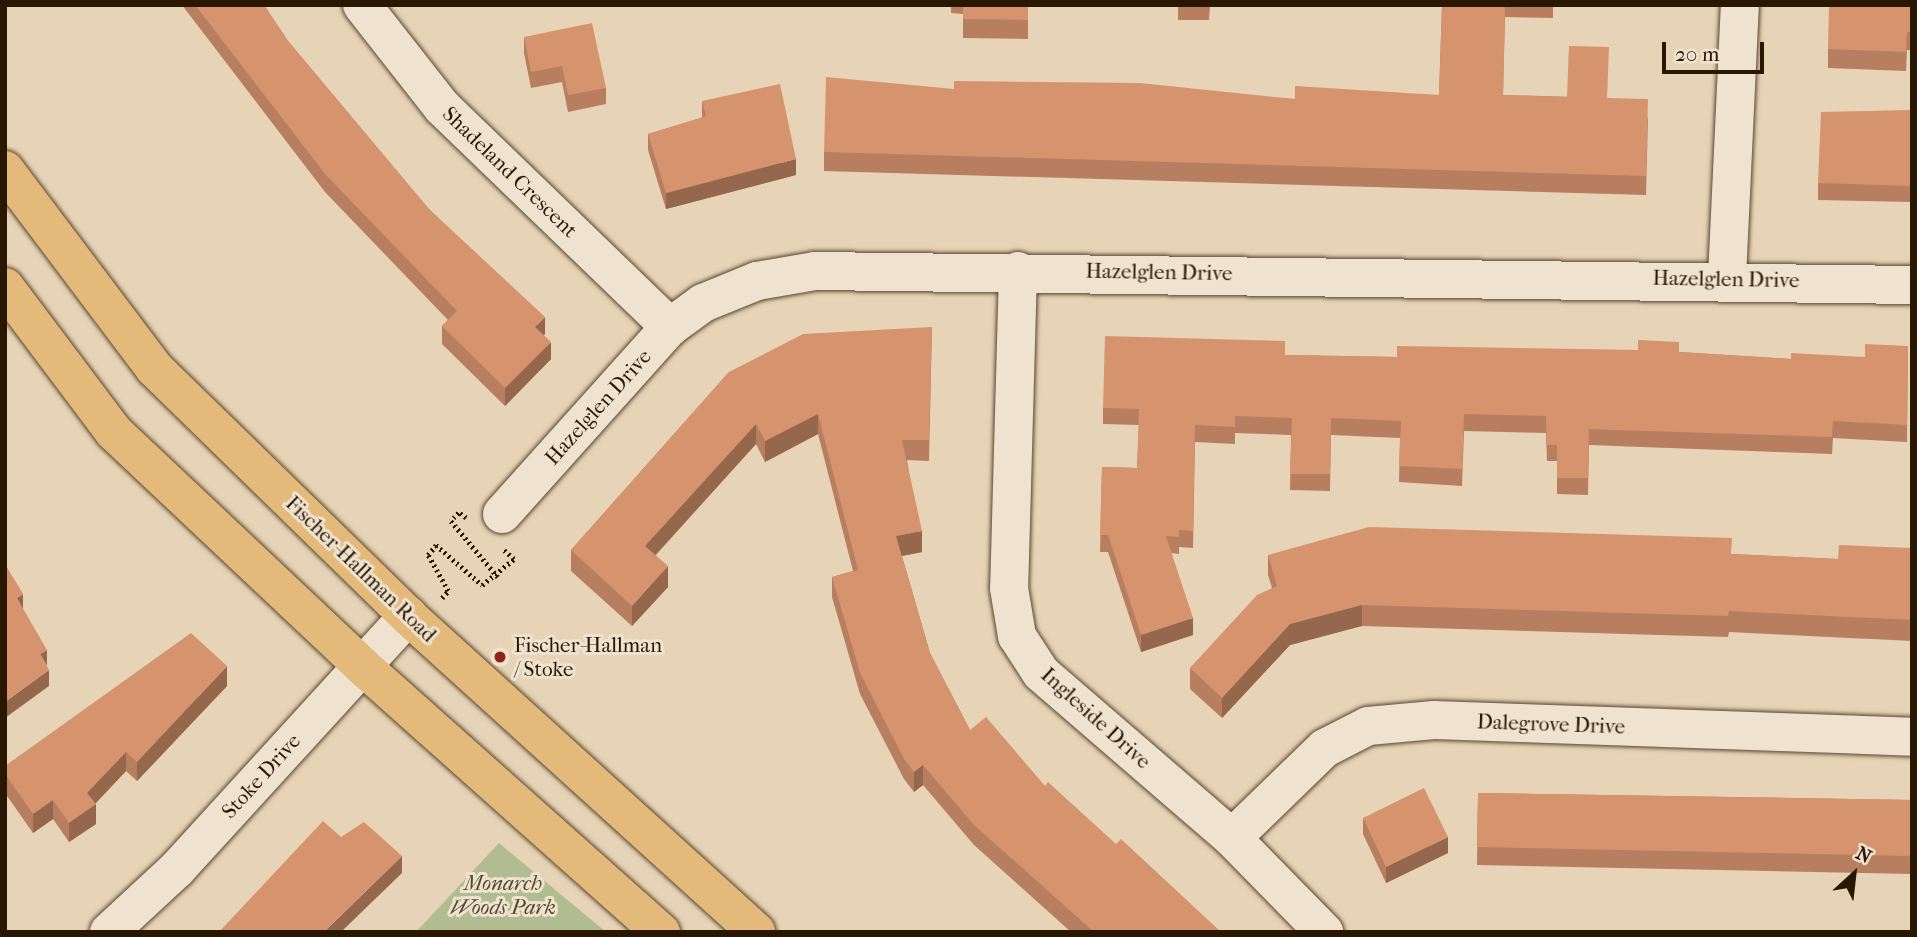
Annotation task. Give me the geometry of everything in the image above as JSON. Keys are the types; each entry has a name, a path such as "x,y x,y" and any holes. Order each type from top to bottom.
{"main road":[{"name":"Fischer-Hallman Road","path":"5,170 155,368 408,616 756,932"},
{"path":"5,287 114,432 361,665 661,932"}],"street":[{"name":"Shadeland Crescent","path":"362,5 442,107 670,327"},
{"path":"1727,278 1740,5"},
{"name":"Hazelglen Drive","path":"502,514 670,327 703,303 757,281 815,271 1727,278 1912,285"},
{"name":"Ingleside Drive","path":"1018,271 1009,589 1017,636 1041,673 1232,838 1324,932"},
{"name":"Stoke Drive","path":"109,932 177,869 408,616"},
{"name":"Dalegrove Drive","path":"1232,838 1314,756 1368,726 1434,720 1912,737"}],"path":[{"path":"442,598 448,591 428,555 436,545 482,585 514,559"}],"green space":[{"name":"Monarch Woods Park","path":"499,843 606,932 416,932"}],"building":[{"path":"195,5 264,5 288,41 428,208 545,317 535,327 551,342 505,388 442,326 457,311 325,174"},
{"path":"963,5 1028,5 1028,20 963,19"},
{"path":"1442,5 1505,5 1503,95 1567,97 1569,46 1609,47 1607,98 1648,99 1646,176 824,152 826,77 954,89 954,81 1140,83 1295,99 1295,86 1439,95"},
{"path":"1829,5 1912,5 1912,32 1907,32 1906,52 1828,49"},
{"path":"592,23 606,88 568,95 562,66 531,72 524,37"},
{"path":"780,84 796,159 666,193 648,134 706,116 702,101"},
{"path":"1912,110 1912,186 1818,183 1821,112"},
{"path":"932,327 929,440 902,440 922,531 896,536 930,653 970,730 986,717 1045,786 1048,782 1116,844 1121,839 1221,932 1094,932 974,825 923,765 914,772 904,759 860,673 832,577 858,570 818,414 765,441 756,424 645,546 668,566 632,606 571,550 729,372 803,334"},
{"path":"1105,336 1285,341 1285,355 1397,357 1397,346 1638,350 1638,340 1679,342 1679,352 1791,359 1791,353 1865,357 1865,344 1908,346 1907,425 1833,421 1832,437 1589,429 1588,478 1557,478 1557,445 1547,445 1546,416 1464,414 1462,469 1399,466 1401,421 1331,418 1330,474 1290,474 1292,418 1235,416 1235,427 1195,425 1193,531 1179,530 1179,537 1166,536 1193,618 1141,635 1108,535 1100,535 1102,467 1137,468 1139,409 1103,408"},
{"path":"1369,527 1732,538 1731,554 1838,559 1839,545 1912,548 1912,620 1729,611 1728,616 1362,605 1290,624 1222,698 1190,668 1257,595 1277,586 1268,555"},
{"path":"5,564 23,594 17,598 47,650 40,654 49,670 5,702"},
{"path":"191,633 227,666 137,762 126,752 87,793 96,804 69,823 53,800 33,814 5,774 5,766"},
{"path":"1424,788 1448,837 1386,867 1363,818"},
{"path":"1478,793 1912,800 1912,856 1477,847"},
{"path":"323,821 341,837 364,822 402,856 324,932 219,932"}],"place":[{"name":"Fischer-Hallman / Stoke","path":"500,657"}]}
